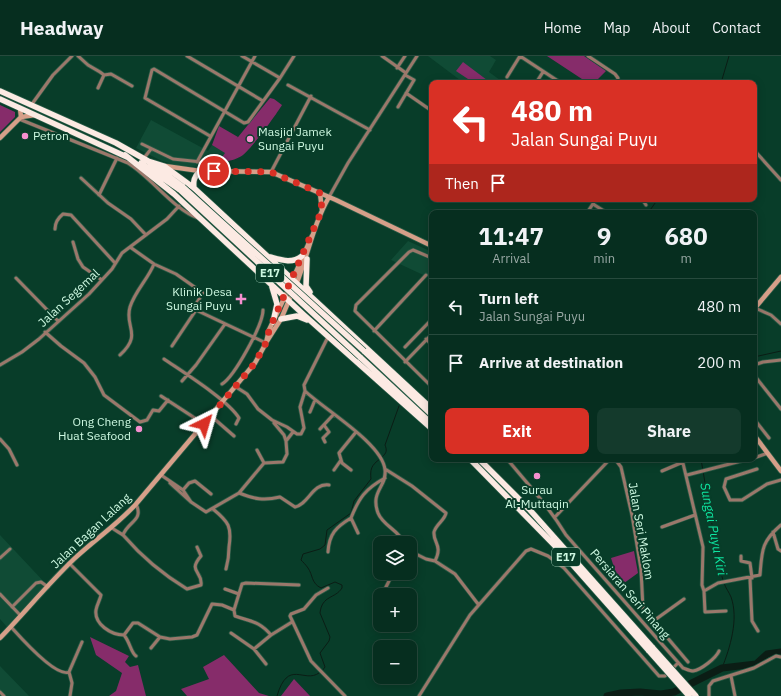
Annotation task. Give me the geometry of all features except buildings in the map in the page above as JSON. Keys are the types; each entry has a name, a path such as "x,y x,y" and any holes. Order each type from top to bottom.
{"highway":[{"name":"E17","path":"0,91 32,104 146,159 429,412"},
{"name":"E17","path":"0,99 125,155 181,189"},
{"path":"125,155 174,194 312,323 429,426"},
{"path":"146,159 164,166 194,188 429,406"},
{"path":"194,188 193,182 195,176 200,171"},
{"path":"268,256 282,261 293,261 304,258 306,286 316,301"},
{"path":"268,281 279,278 280,275 277,264"},
{"path":"268,281 276,296 277,304 273,322"},
{"path":"304,315 302,309 305,302 311,300 316,301"},
{"path":"281,319 298,316 312,323"},
{"name":"E17","path":"362,354 429,421"},
{"name":"E17","path":"473,462 563,554 696,696"},
{"name":"E17","path":"482,462 529,509 651,649 689,696"}],"main road":[{"path":"20,108 20,118"},
{"path":"0,138 20,118 38,116"},
{"path":"164,166 200,171 271,172 336,200 429,245"},
{"path":"320,193 322,210 336,200"},
{"name":"Jalan Bagan Lalang","path":"0,638 69,563 94,540 111,528 136,504 255,363 266,342 281,319 287,299 322,210 329,197"},
{"path":"757,306 780,280"},
{"name":"Jalan Bagan Lalang","path":"266,342 273,322 287,299"},
{"path":"757,439 781,471"}],"street":[{"path":"32,104 53,75 72,56"},
{"path":"78,56 88,65 104,75 111,74 132,86"},
{"path":"187,56 263,101"},
{"path":"242,56 280,78"},
{"path":"197,162 237,86 255,56"},
{"path":"210,136 146,99 144,96 150,72 154,69 244,123 248,122 294,56"},
{"path":"382,56 414,80 398,107"},
{"path":"397,68 405,56"},
{"path":"329,197 348,163 417,56"},
{"path":"507,77 520,56 556,80"},
{"path":"588,56 615,74 618,78 617,80"},
{"path":"538,80 543,72"},
{"path":"98,88 104,75"},
{"path":"288,85 311,96 370,130"},
{"path":"406,93 429,108"},
{"path":"271,172 311,96"},
{"path":"20,118 117,158 142,172 179,206 194,217 202,220"},
{"path":"142,144 173,159 211,163 214,171"},
{"path":"146,159 151,149"},
{"path":"757,153 781,180"},
{"path":"99,195 117,158"},
{"path":"81,178 99,195 131,218 146,235"},
{"path":"589,210 593,204 602,210"},
{"name":"Jalan Segemal","path":"0,365 22,352 89,294 130,247 167,218 179,206"},
{"path":"56,229 55,226 63,214 71,216 115,263"},
{"path":"73,242 78,259 83,266 102,280"},
{"path":"130,247 154,264 176,274 203,294 194,307 196,310 172,346"},
{"path":"429,257 413,250 409,252 355,308 356,314 429,384"},
{"path":"120,355 128,348 132,334 129,315 132,302 151,273 154,264"},
{"path":"374,331 426,275"},
{"path":"16,278 58,321"},
{"path":"757,309 771,315 781,324"},
{"path":"196,310 266,342"},
{"path":"222,384 255,338 262,322 263,310"},
{"path":"182,381 225,324"},
{"path":"405,348 429,324"},
{"path":"46,332 61,346 84,362 108,399 140,422 147,420 153,410 159,411 168,400"},
{"path":"272,420 287,427 293,432 301,434 304,428 300,407 305,391 304,385 328,337"},
{"path":"405,362 429,337"},
{"path":"164,359 188,375 223,402 238,416 238,421 236,424"},
{"path":"757,364 781,360"},
{"path":"757,379 781,409"},
{"path":"161,475 173,488 206,512 239,493 264,463 283,462 287,454 286,441 281,430 258,408 251,398 236,387"},
{"path":"305,391 371,444 381,459 385,469 384,478 376,495 377,509 380,518 400,536"},
{"path":"161,396 204,424"},
{"path":"310,412 315,400"},
{"path":"320,429 333,414"},
{"path":"211,416 234,436"},
{"path":"757,423 769,438"},
{"path":"324,425 329,432 323,438 325,442"},
{"path":"286,441 293,432"},
{"path":"351,470 341,460 339,453 356,432"},
{"path":"0,439 9,449 17,465"},
{"path":"257,450 264,463"},
{"path":"757,457 768,453"},
{"path":"334,470 341,460"},
{"name":"Persiaran Seri Pinang","path":"512,462 555,517 566,535 678,663 685,669 692,671 697,670 716,657 719,651"},
{"path":"555,517 607,462"},
{"name":"Jalan Seri Maklom","path":"617,462 621,467 632,515 641,569 643,609 652,622 688,662"},
{"path":"662,471 680,462"},
{"path":"682,462 687,475 695,515 704,547 702,585 704,591 705,612 726,611"},
{"path":"687,475 737,462"},
{"path":"385,469 412,486 446,513 445,518 438,524 434,532 439,549 435,561"},
{"path":"757,469 726,479 724,487 730,500 742,500 767,484 781,480"},
{"path":"328,552 330,536 335,529 351,518 360,497 368,489 384,478"},
{"path":"182,490 192,481 195,481 211,494"},
{"path":"168,482 182,490 191,502"},
{"path":"239,493 255,499 266,500 280,497 295,507 300,506 318,487 322,485 329,485"},
{"path":"123,535 139,516 140,512 136,504"},
{"path":"212,509 224,519 231,530 229,562 226,570"},
{"path":"662,526 695,515"},
{"path":"351,518 358,533"},
{"path":"704,591 718,583 760,576 761,551 768,538 781,525"},
{"path":"111,528 123,535 132,547 146,560 187,589 201,585 201,577 195,568 195,563 201,556 197,547"},
{"path":"773,532 778,549 781,550"},
{"path":"0,558 10,549"},
{"path":"418,696 478,604 526,551 536,550 564,568 659,676 665,676 678,663"},
{"path":"417,555 435,561 455,574 478,604"},
{"path":"741,556 741,561 750,563 752,620 758,631"},
{"path":"69,563 101,595 96,608 98,620 110,631 124,635 130,642 132,652 136,656"},
{"path":"12,607 36,583 41,582 48,587"},
{"path":"271,635 256,622 235,616 234,610 243,583 299,585"},
{"path":"328,588 316,595 304,609 291,614 292,622 311,661 322,675 345,696"},
{"path":"225,589 239,594"},
{"path":"0,594 21,616"},
{"path":"652,622 684,599"},
{"path":"124,635 133,623 138,624 160,637 170,639 195,636 212,604 222,605 234,610"},
{"path":"254,648 292,622"},
{"path":"11,627 49,665 59,672 65,674 69,672"},
{"path":"230,632 254,648 266,664"},
{"path":"151,648 160,637"},
{"path":"70,696 72,683 69,672 82,642"},
{"path":"709,696 709,686 713,680 731,676 759,666 770,658 781,657"},
{"path":"731,676 735,696"},
{"path":"0,692 4,696"}],"shaded area":[{"path":"428,56 490,56 496,60 489,72 500,80 460,80"},
{"path":"547,56 584,56 606,71 597,80 583,80"},
{"path":"463,62 487,80 470,80 456,71"},
{"path":"270,98 282,105 247,152 229,161 220,160 225,153 212,145 219,126 238,137 234,142"},
{"path":"0,105 15,112 15,117 0,132"},
{"path":"151,120 208,151 212,145 226,153 220,160 219,166 201,165 197,167 176,165 162,161 136,148"},
{"path":"408,241 429,251 429,278 391,260"},
{"path":"0,535 47,585 7,627 0,619"},
{"path":"634,551 638,573 620,586 611,558"},
{"path":"90,637 129,656 125,662 130,667 138,665 146,696 109,696 116,691 122,673 96,655"},
{"path":"224,655 259,693 269,696 187,696 181,689 209,679 203,667"},
{"path":"0,666 29,696 0,696"},
{"path":"294,679 310,696 281,696"}],"waterway":[{"path":"722,80 729,56"},
{"path":"650,210 656,202"},
{"path":"757,356 781,351"},
{"path":"382,457 386,453 385,445 399,406"},
{"path":"322,671 325,667 320,653 329,641 330,637 320,613 321,607 326,600 342,588 342,585 335,582 321,588 315,584 310,571 301,560 303,554 320,549 325,545 327,530 351,513 354,501 371,479 371,470 380,459"},
{"name":"Sungai Puyu Kiri","path":"702,462 719,566 723,580"},
{"name":"Sungai Puyu Kiri","path":"722,668 728,652 734,624 731,597 724,583"},
{"path":"607,696 621,693 640,692 661,694 674,692 722,668 756,664 767,654 781,652"},
{"path":"277,696 281,685 286,678 291,675 296,674 313,676 319,673"}],"place":[{"name":"Petron","path":"25,136"},
{"name":"Masjid Jamek Sungai Puyu","path":"250,139"},
{"name":"Klinik Desa Sungai Puyu","path":"241,299"},
{"name":"Ong Cheng Huat Seafood","path":"139,429"},
{"name":"Surau Al-Muttaqin","path":"537,476"}],"route":[{"path":"204,424 255,363 267,341 269,330 285,298 322,210 320,193 271,172 214,171"}]}
